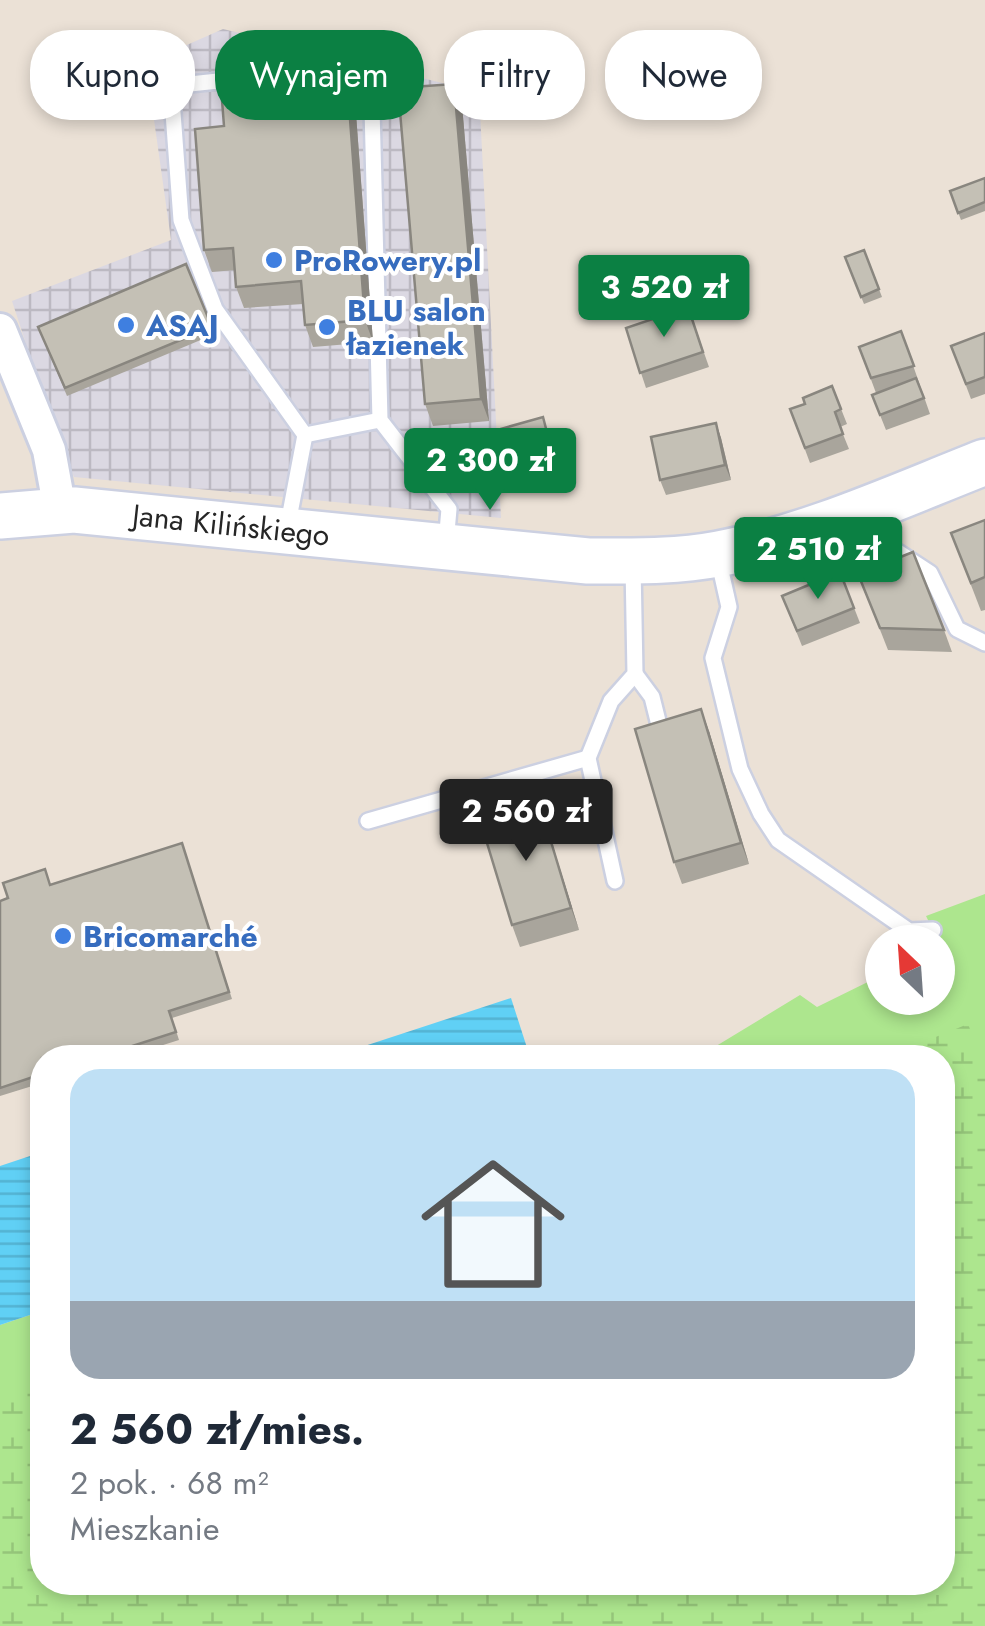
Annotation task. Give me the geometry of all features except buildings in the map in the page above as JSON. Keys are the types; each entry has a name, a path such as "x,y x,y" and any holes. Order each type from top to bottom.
{"street":[{"path":"0,330 49,450 60,510"},
{"name":"Jana Kilińskiego","path":"0,516 60,510 588,561 633,562 716,554 800,534 985,462"}],"lane":[{"path":"286,530 305,435 215,309 181,220 170,86 277,74 372,108 380,420 449,508 446,546"},
{"path":"305,435 380,420"},
{"path":"898,552 930,573 957,629 985,642"},
{"path":"716,554 730,606 713,658 740,769 761,814 778,840 899,925"},
{"path":"633,562 635,674 652,696 660,729"},
{"path":"614,881 588,758 611,700 635,674"},
{"path":"368,821 588,758"}],"shaded area":[{"path":"215,33 215,120 424,120 424,78 444,83 444,120 480,120 501,518 74,477 12,301 171,240 154,120 195,120 195,41"}],"green space":[{"path":"985,894 985,1626 0,1626 0,1325 30,1315 30,1595 955,1595 955,1045 718,1045 800,995 817,1007 865,983 865,1015 955,1015 955,925 930,925 926,916"},
{"path":"968,1024 985,1068 985,1626 0,1626 0,1401 30,1389 30,1595 955,1595 955,1045 916,1045"}],"water":[{"path":"511,998 526,1045 368,1045"},
{"path":"30,1156 30,1315 0,1325 0,1166"}],"place":[{"name":"ProRowery.pl","path":"274,260"},
{"name":"ASAJ","path":"126,325"},
{"name":"BLU salon łazienek","path":"327,327"},
{"name":"Bricomarché","path":"63,936"}]}
